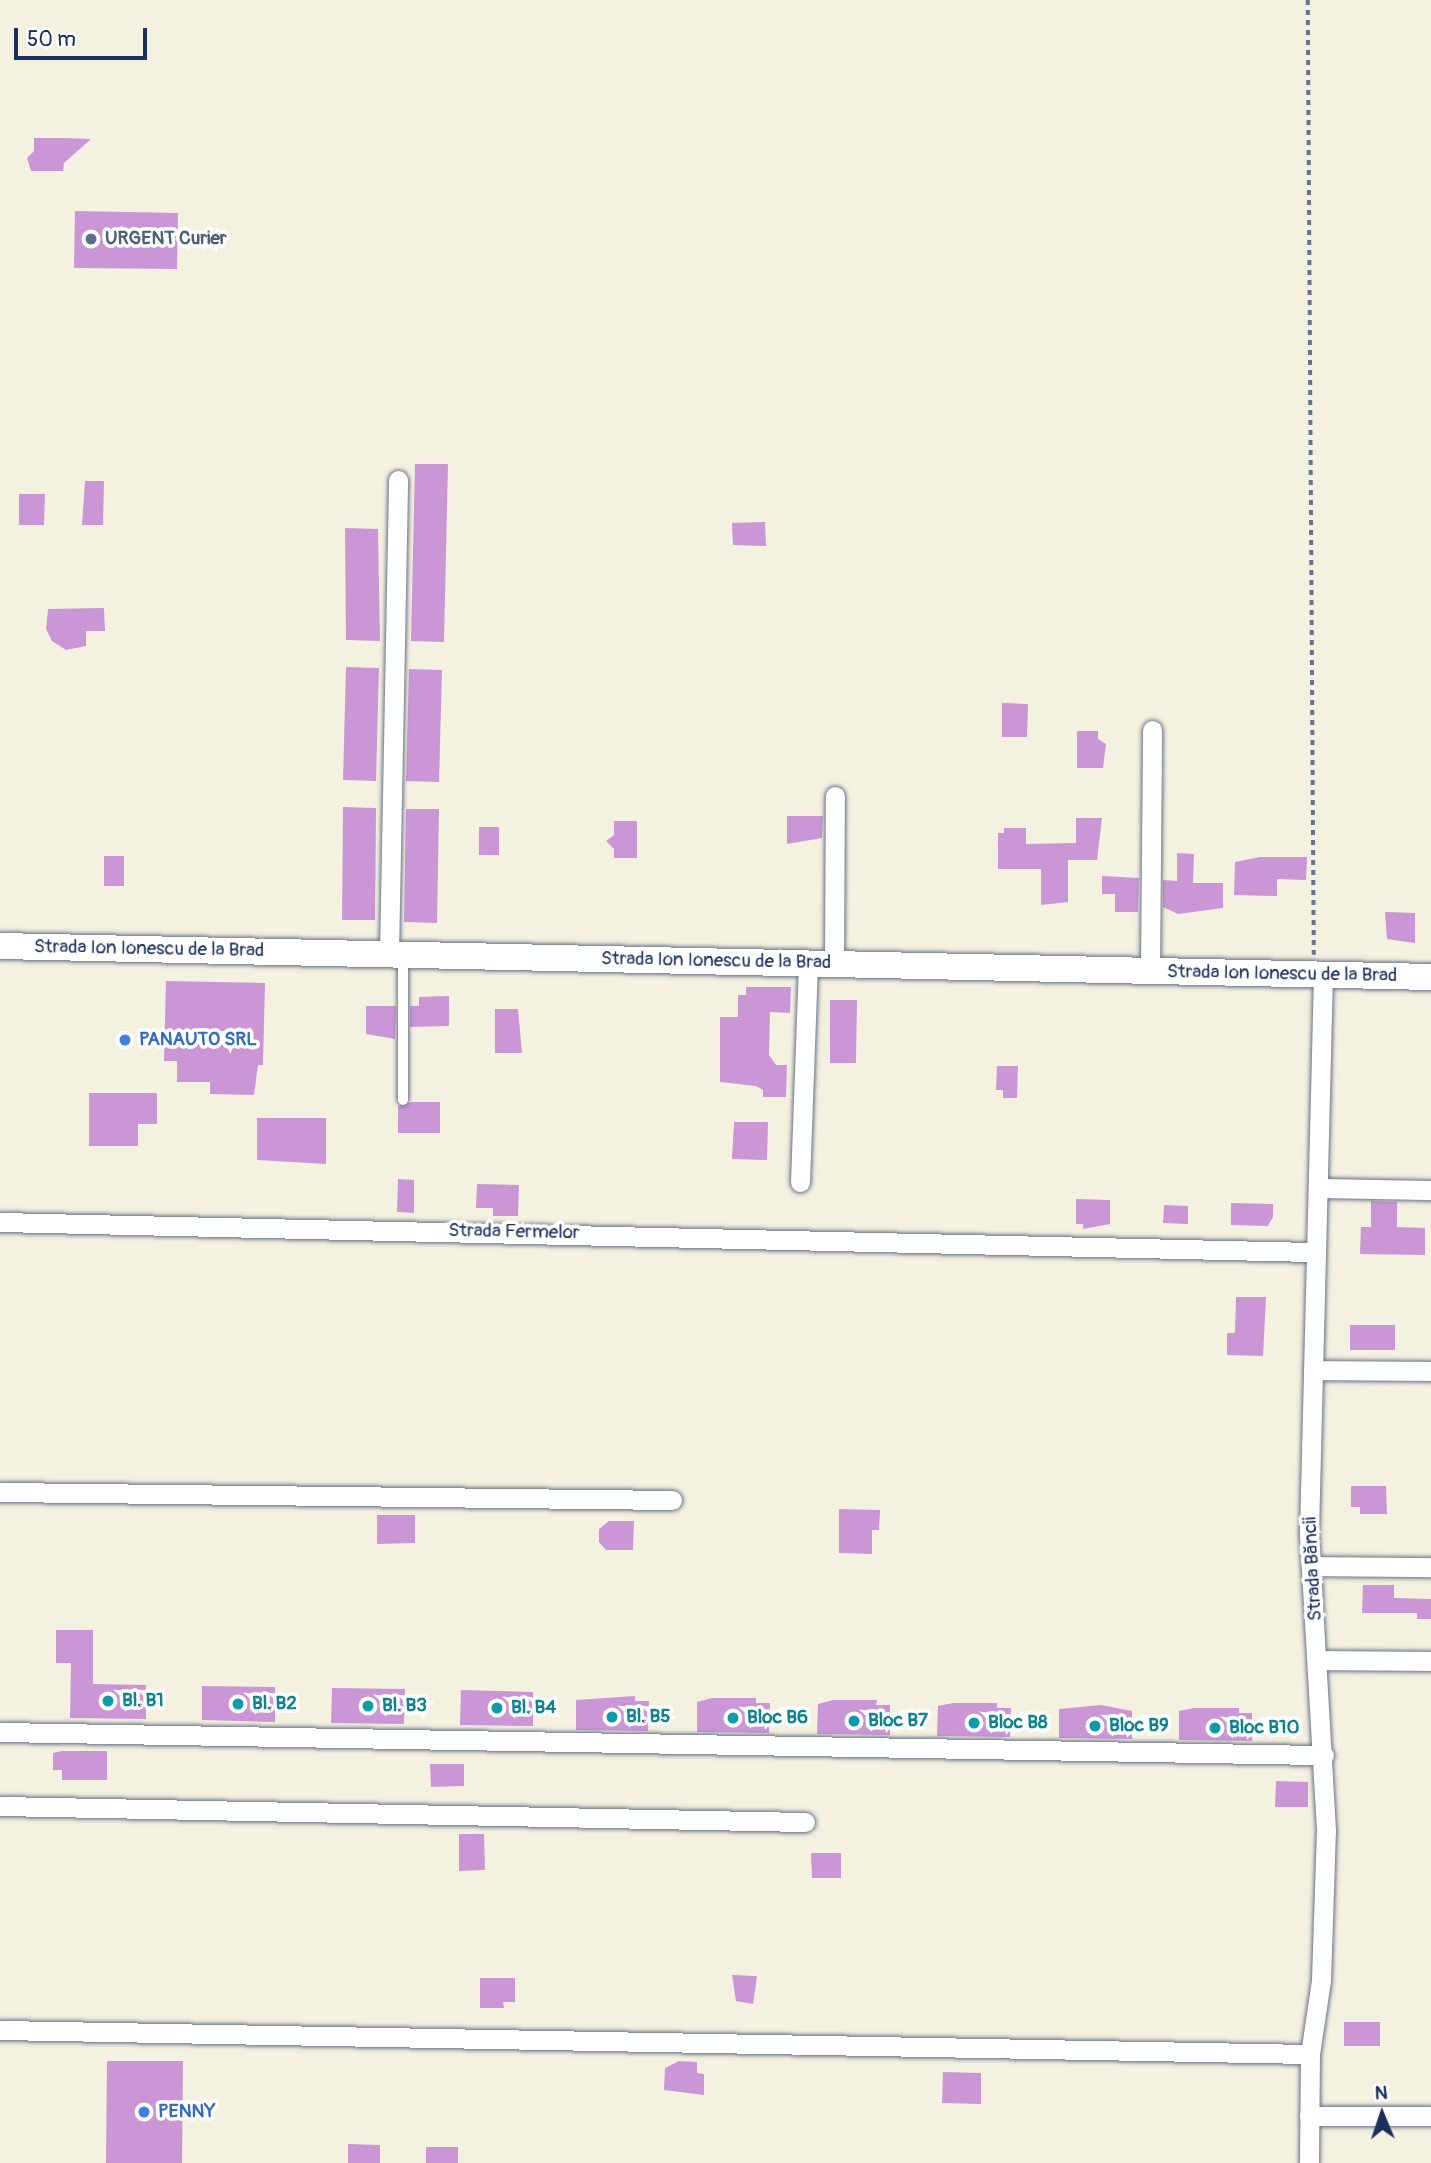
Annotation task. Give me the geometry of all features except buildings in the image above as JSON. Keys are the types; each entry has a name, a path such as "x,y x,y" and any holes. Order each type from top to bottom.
{"street":[{"path":"396,954 398,480"},
{"path":"1150,971 1152,730"},
{"path":"800,1182 835,796"},
{"name":"Strada Ion Ionescu de la Brad","path":"0,946 1431,977"},
{"name":"Strada Băncii","path":"1309,2163 1310,2053 1321,1980 1324,1755 1311,1566 1318,1188 1318,974"},
{"path":"1318,1188 1431,1189"},
{"name":"Strada Fermelor","path":"0,1222 1027,1242 1316,1252"},
{"path":"1313,1370 1431,1371"},
{"path":"0,1492 672,1500"},
{"path":"1311,1566 1431,1567"},
{"path":"1319,1660 1431,1661"},
{"path":"0,1732 1324,1755"},
{"path":"0,1807 804,1822"},
{"path":"0,2030 1310,2053"},
{"path":"1310,2116 1431,2116"}],"lane":[{"path":"396,954 403,1100"}],"path":[{"path":"1308,0 1318,974"}],"place":[{"name":"URGENT Curier","path":"91,239"},
{"name":"PANAUTO SRL","path":"125,1040"},
{"name":"Bl. B1","path":"108,1701"},
{"name":"Bl. B2","path":"238,1704"},
{"name":"Bl. B3","path":"368,1706"},
{"name":"Bl. B4","path":"497,1708"},
{"name":"Bl. B5","path":"612,1717"},
{"name":"Bloc B6","path":"733,1718"},
{"name":"Bloc B7","path":"854,1721"},
{"name":"Bloc B8","path":"974,1723"},
{"name":"Bloc B9","path":"1095,1726"},
{"name":"Bloc B10","path":"1215,1728"},
{"name":"PENNY","path":"144,2112"}]}
